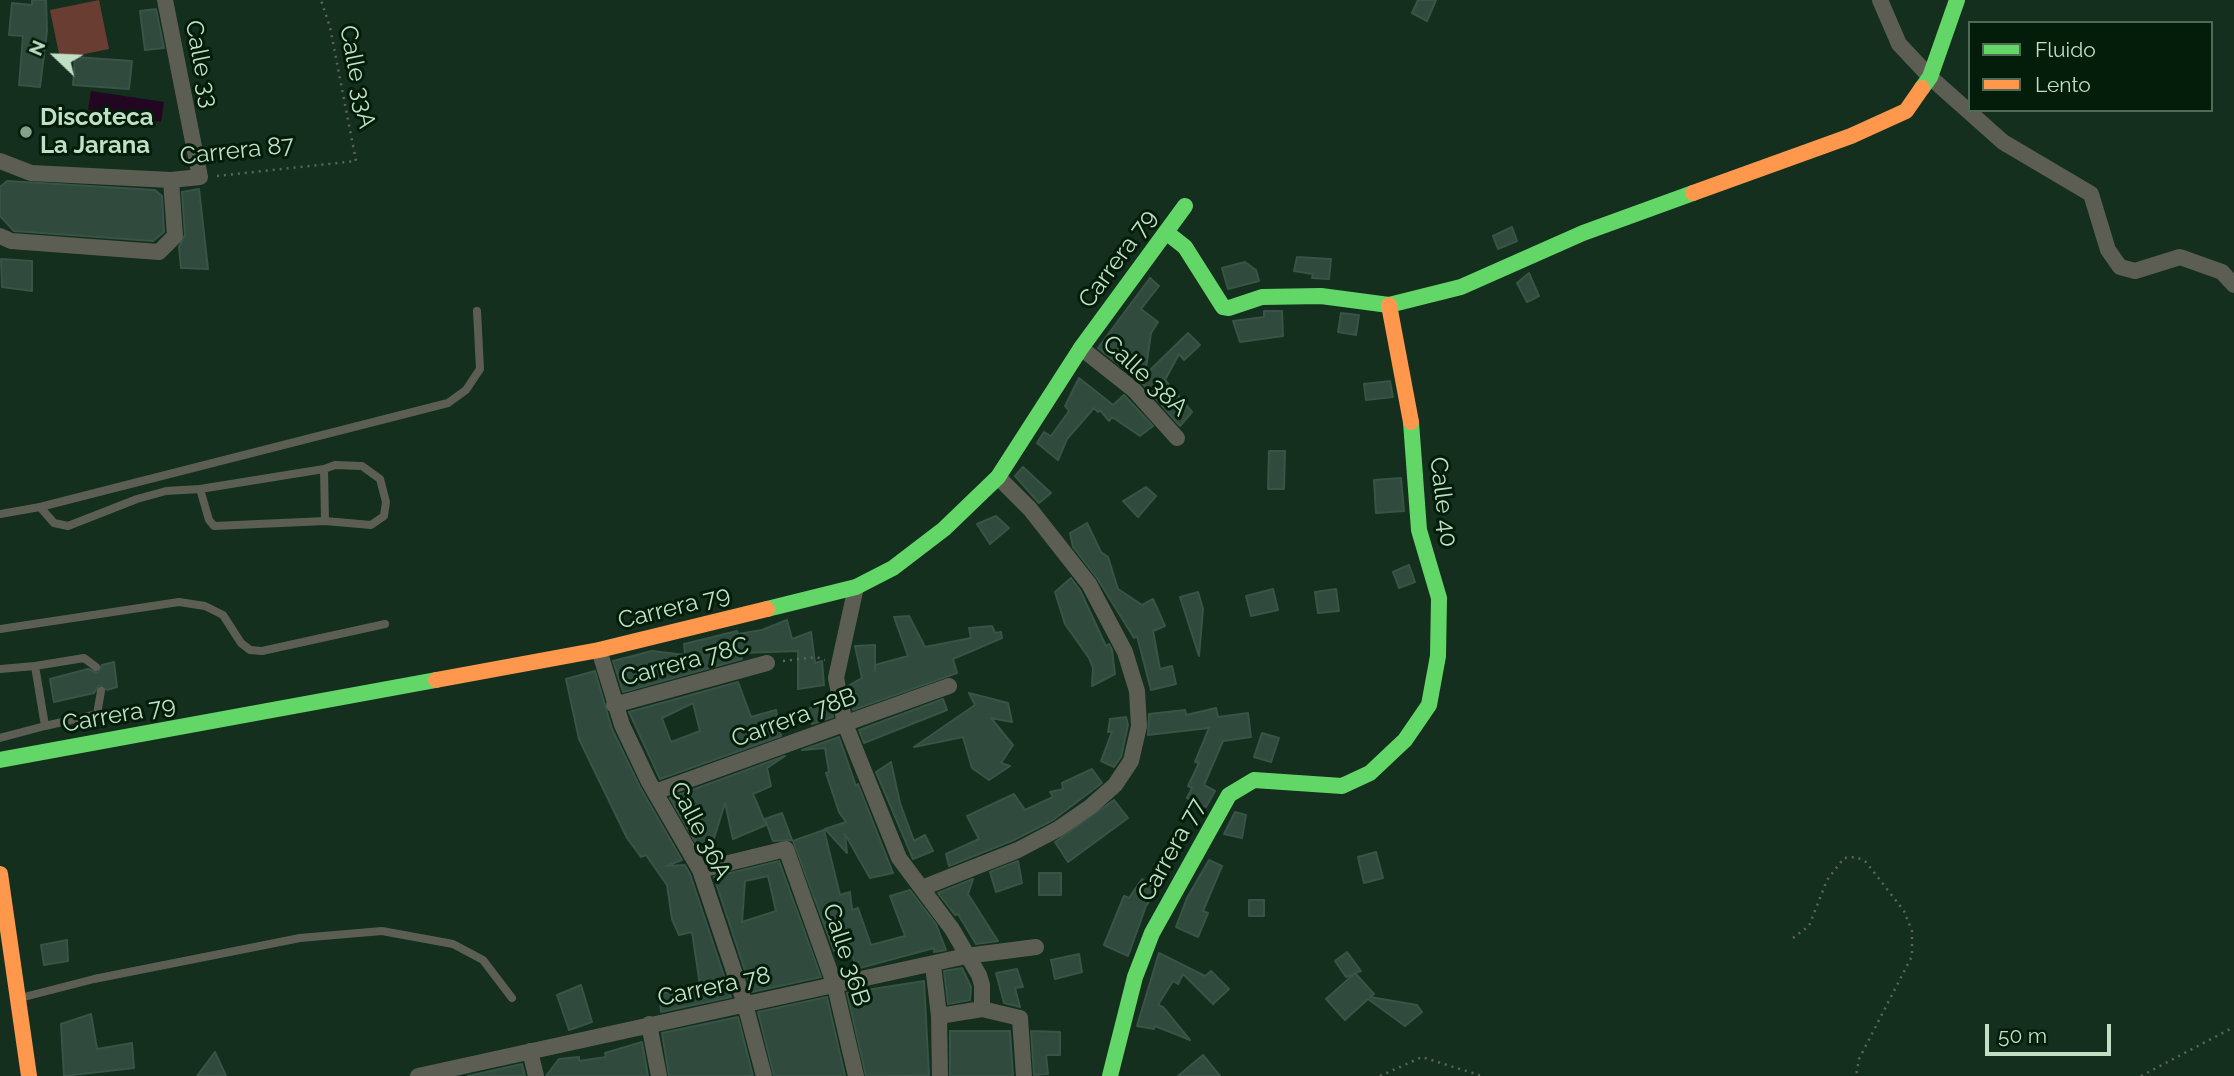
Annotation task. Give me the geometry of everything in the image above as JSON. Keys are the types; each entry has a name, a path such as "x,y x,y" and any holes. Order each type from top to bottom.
{"main road":[{"path":"1166,232 1185,247 1223,307 1236,306 1262,297 1321,296 1389,305 1461,287 1583,233 1852,136 1906,111 1930,77 1957,0"},
{"name":"Carrera 79","path":"0,760 600,650 856,587 893,568 944,529 998,477 1081,348 1185,206"},
{"name":"Calle 40","path":"1389,305 1411,415 1419,530 1439,598 1438,656 1429,705"},
{"name":"Carrera 77","path":"1110,1076 1135,977 1152,933 1229,794 1254,780 1342,786 1370,773 1405,740 1429,705"},
{"path":"0,874 4,925 17,999 15,1021 29,1076"}],"street":[{"name":"Calle 33","path":"165,0 200,177"},
{"path":"1880,0 1899,44 1930,77 1968,111"},
{"path":"1969,112 2003,142 2091,194 2108,250 2120,267 2135,271 2180,257 2222,272 2234,285"},
{"name":"Carrera 87","path":"0,161 31,173 171,180 200,177"},
{"path":"0,236 11,241 159,252 175,236 171,180"},
{"name":"Calle 38A","path":"1081,348 1134,390 1177,438"},
{"path":"922,888 1018,850 1058,829 1090,807 1115,785 1131,761 1139,726 1137,691 1125,652 1089,584 1030,509 998,477"},
{"path":"856,587 836,678 845,724 899,858 952,929 979,975 982,1009"},
{"name":"Calle 36A","path":"600,650 614,705 655,792 700,870 745,1004 764,1076"},
{"name":"Carrera 78C","path":"614,705 767,663"},
{"name":"Carrera 78B","path":"655,792 949,686"},
{"name":"Calle 36B","path":"700,870 786,849 835,986 856,1076"},
{"name":"Carrera 78","path":"418,1076 966,956 1028,948"},
{"path":"933,965 939,1016 940,1076"},
{"path":"939,1016 982,1009 1020,1018 1024,1076"},
{"path":"649,1024 659,1076"},
{"path":"530,1051 536,1076"}],"lane":[{"path":"0,514 40,507 448,403 466,390 480,369 477,311"},
{"path":"40,507 54,523 68,526 137,499 166,491 200,489 324,470 335,465 362,466 380,479 386,502 384,516 371,525 325,521 214,526 209,520 200,489"},
{"path":"324,470 325,521"},
{"path":"0,629 179,602 205,606 223,615 241,643 250,650 262,651 385,624"},
{"path":"0,669 83,658 96,667"},
{"path":"36,666 45,726"},
{"path":"0,738 97,714 101,691"},
{"path":"17,999 94,979 300,938 382,932 453,944 482,960 512,998"}],"path":[{"name":"Calle 33A","path":"321,0 330,26 356,161"},
{"name":"Carrera 87","path":"200,177 356,161"},
{"path":"767,663 816,657 826,662 836,678"},
{"path":"1793,938 1809,926 1827,880 1844,858 1856,857 1866,862 1905,911 1912,931 1912,956 1859,1059 1856,1076"},
{"path":"2141,1076 2234,1027"},
{"path":"1380,1076 1422,1057 1482,1076"}],"shaded area":[{"path":"99,0 109,49 60,59 50,10"},
{"path":"91,91 164,102 161,122 88,110"}],"building":[{"path":"32,0 46,0 47,31 40,87 19,85 23,36 9,35 12,3 32,5"},
{"path":"1418,0 1436,0 1427,21 1412,13"},
{"path":"156,9 164,48 145,50 140,11"},
{"path":"75,57 132,61 129,89 73,85"},
{"path":"7,181 155,190 162,196 164,232 153,241 14,231 0,216 0,187"},
{"path":"199,189 208,269 181,268 179,247 185,235 182,192"},
{"path":"1512,227 1517,241 1498,249 1493,236"},
{"path":"1297,257 1331,259 1329,279 1312,278 1313,274 1294,271"},
{"path":"1,259 32,261 32,291 2,287"},
{"path":"1245,262 1256,270 1259,281 1228,289 1222,268"},
{"path":"1529,273 1539,296 1527,302 1517,283"},
{"path":"1150,278 1159,286 1141,309 1158,322 1151,333 1145,375 1188,333 1200,345 1184,360 1179,354 1165,380 1192,412 1180,426 1142,383 1098,348"},
{"path":"1264,311 1282,311 1283,336 1240,342 1233,321 1264,317"},
{"path":"1341,313 1359,315 1356,335 1338,332"},
{"path":"1079,378 1113,405 1124,395 1153,426 1140,436 1112,417 1109,421 1100,410 1098,412 1094,408 1067,439 1058,460 1037,443 1044,432 1051,436 1069,411 1065,406"},
{"path":"1390,381 1393,397 1366,400 1364,384"},
{"path":"1269,451 1285,451 1284,489 1268,489"},
{"path":"1023,467 1051,493 1039,503 1015,476"},
{"path":"1401,478 1404,511 1376,513 1374,480"},
{"path":"1146,487 1156,496 1138,517 1123,501"},
{"path":"996,516 1009,528 990,544 977,524"},
{"path":"1087,523 1101,552 1108,557 1118,589 1142,605 1153,599 1165,626 1153,631 1160,669 1172,666 1176,684 1151,690 1137,636 1134,638 1097,578 1073,547 1070,533"},
{"path":"1409,565 1415,582 1399,588 1393,572"},
{"path":"1071,578 1080,590 1106,646 1109,644 1112,650 1115,674 1092,686 1093,668 1065,624 1055,592"},
{"path":"1273,589 1278,610 1251,616 1246,596"},
{"path":"1336,589 1339,611 1318,613 1315,592"},
{"path":"1198,592 1203,609 1199,656 1180,597"},
{"path":"909,616 925,647 971,638 969,628 992,626 995,633 1001,632 1002,638 953,659 957,673 853,710 848,686 862,678 855,646 875,645 875,665 908,656 894,617"},
{"path":"787,620 792,639 811,632 815,663 822,661 824,685 798,689 798,651 741,653 742,659 623,692 613,661 652,651 685,655 684,644 737,631 738,634 762,630"},
{"path":"114,662 117,687 107,690 99,685 94,693 54,702 50,679 88,669 98,673 102,665"},
{"path":"595,671 612,729 640,787 682,860 666,866 685,865 690,874 731,997 661,1012 659,994 700,985 692,932 679,935 672,919 667,885 646,855 641,857 627,838 579,739 566,679"},
{"path":"738,682 751,717 776,710 781,736 660,779 629,712","holes":["693,703 700,731 671,742 662,718"]},
{"path":"969,693 1008,703 1012,722 991,718 1013,745 1001,763 1010,766 989,780 972,768 963,737 914,747 975,705"},
{"path":"829,697 833,717 812,724 807,710"},
{"path":"943,699 947,710 864,743 859,730"},
{"path":"1216,708 1218,717 1248,713 1251,737 1223,741 1204,785 1215,791 1206,807 1187,798 1192,788 1188,786 1199,763 1195,762 1209,728 1148,735 1149,714 1185,710 1186,715"},
{"path":"1126,717 1128,725 1121,757 1114,767 1101,761 1112,732 1108,732 1110,719"},
{"path":"1262,733 1279,738 1271,762 1254,757"},
{"path":"839,737 856,786 858,784 893,873 870,878 845,834 847,853 825,829 846,822 839,812 826,773 829,772 825,748 802,750"},
{"path":"785,756 767,768 771,786 753,794 766,825 733,839 725,803 711,848 701,852 670,798"},
{"path":"891,762 900,803 914,841 925,835 933,851 913,859 876,772"},
{"path":"1092,769 1102,783 1053,820 1014,840 949,866 946,854 979,839 967,816 1014,794 1025,810 1053,797 1050,792 1063,789 1062,783"},
{"path":"1114,800 1128,818 1068,862 1055,842"},
{"path":"1235,812 1246,815 1242,838 1224,834"},
{"path":"782,813 792,840 773,841 765,819"},
{"path":"824,830 840,895 850,892 852,910 858,908 871,945 905,936 890,896 910,890 936,924 946,950 934,952 934,948 856,969 850,947 834,951 793,841"},
{"path":"1376,852 1383,878 1364,883 1358,857"},
{"path":"1209,860 1222,866 1203,911 1208,913 1198,937 1176,927 1187,898"},
{"path":"779,861 821,977 752,992 714,877","holes":["768,876 776,911 742,922 745,881"]},
{"path":"1018,861 1022,883 996,892 990,872"},
{"path":"1039,873 1061,873 1061,895 1039,895"},
{"path":"973,879 968,894 998,941 976,944 958,914 955,915 938,893"},
{"path":"1142,879 1157,890 1146,906 1128,956 1104,945 1124,896 1129,898"},
{"path":"1249,900 1264,900 1264,916 1249,916"},
{"path":"67,940 68,961 44,965 41,945"},
{"path":"1347,952 1361,971 1355,973 1374,994 1370,997 1417,1005 1422,1012 1405,1026 1368,999 1345,1020 1326,999 1354,974 1346,977 1335,961"},
{"path":"1159,953 1205,976 1211,971 1229,989 1213,1004 1183,974 1178,984 1173,981 1158,1005 1163,1007 1190,1040 1155,1026 1154,1029 1137,1026"},
{"path":"1079,954 1082,972 1055,979 1051,960"},
{"path":"962,968 971,987 970,1000 948,1004 944,971"},
{"path":"1017,969 1023,987 1015,988 1020,1007 1004,1003 996,973"},
{"path":"924,981 929,1075 866,1076 847,993"},
{"path":"581,985 592,1022 569,1030 557,995"},
{"path":"827,997 845,1076 774,1076 758,1012"},
{"path":"91,1014 97,1049 132,1043 134,1068 64,1076 61,1024"},
{"path":"738,1017 753,1076 669,1076 662,1033"},
{"path":"950,1031 1010,1031 1013,1076 950,1076"},
{"path":"1031,1031 1060,1032 1060,1055 1046,1055 1048,1074 1034,1075"},
{"path":"642,1042 648,1076 546,1076 559,1059 579,1057 579,1061 606,1057 605,1053"},
{"path":"215,1052 226,1076 197,1076"},
{"path":"1203,1055 1220,1076 1178,1076"},
{"path":"522,1064 525,1076 468,1076"}],"traffic: fast":[{"path":"1922,88 1930,77 1957,0"},
{"path":"1166,232 1185,247 1223,307 1229,308 1262,297 1321,296 1389,305 1461,287 1583,233 1693,193"},
{"path":"767,609 856,587 893,568 944,529 998,477 1081,348 1185,206"},
{"path":"1110,1076 1135,977 1152,933 1229,795 1254,780 1342,786 1370,773 1405,740 1429,705 1438,656 1439,598 1419,530 1411,422"},
{"path":"0,760 436,680"}],"traffic: slow":[{"path":"1693,193 1851,136 1906,111 1922,88"},
{"path":"1389,305 1411,422"},
{"path":"436,680 599,650 767,609"},
{"path":"0,874 29,1076"}],"place":[{"name":"Discoteca La Jarana","path":"26,132"}]}
